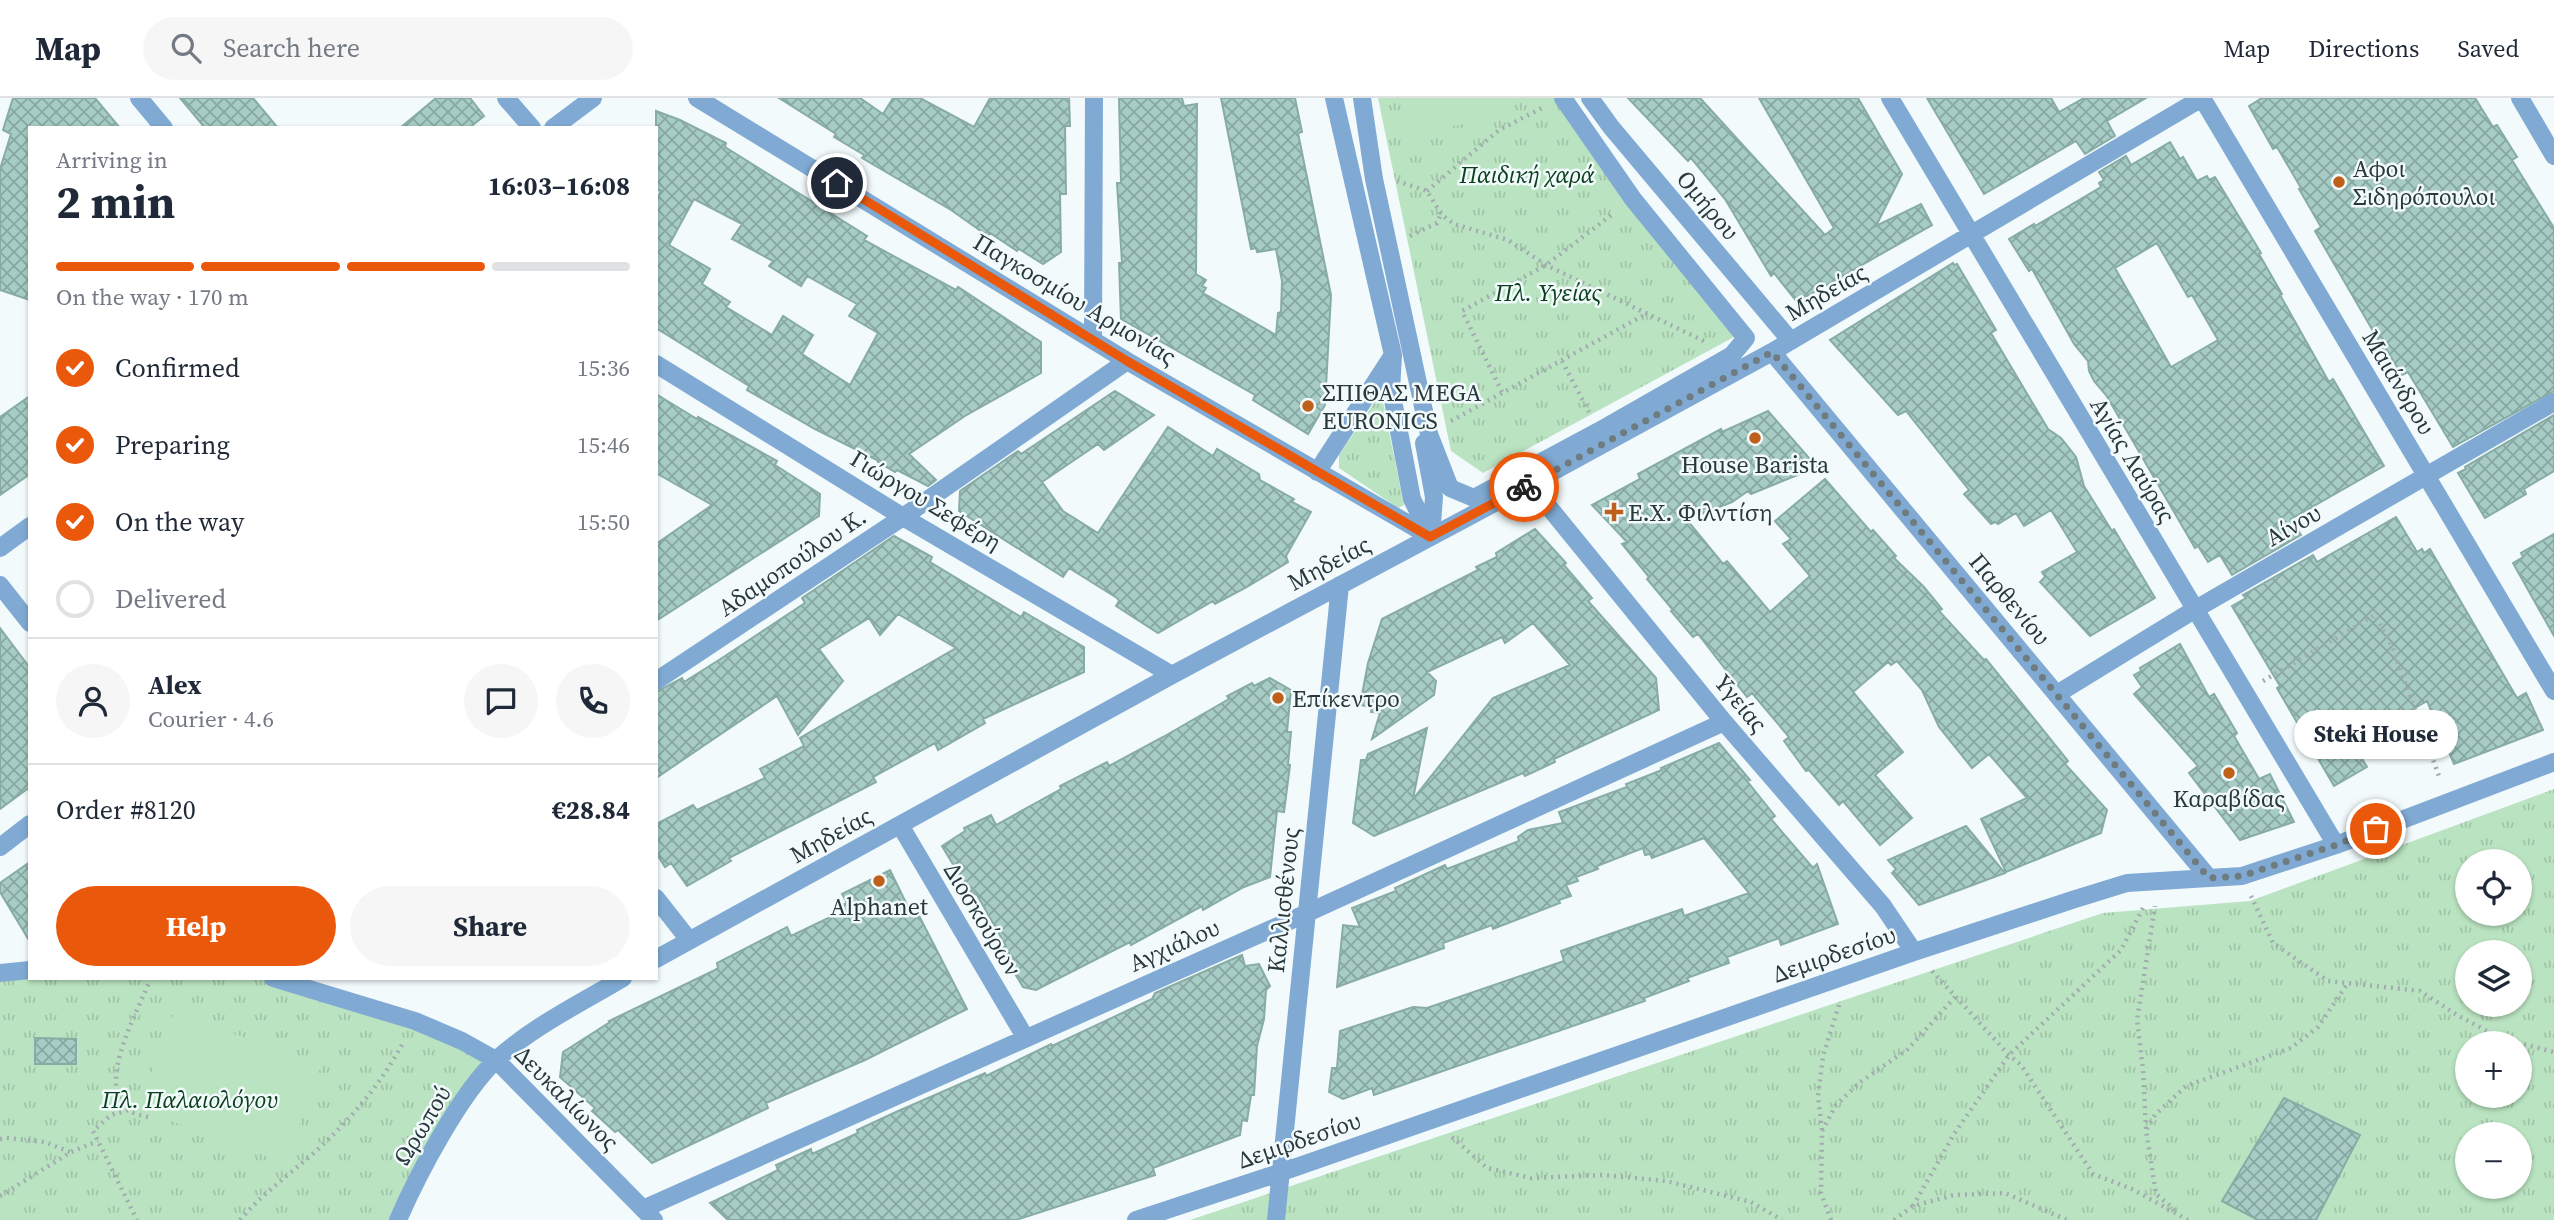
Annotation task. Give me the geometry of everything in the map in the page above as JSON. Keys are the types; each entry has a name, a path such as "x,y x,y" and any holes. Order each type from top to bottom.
{"street":[{"path":"139,98 162,126"},
{"path":"506,98 530,126"},
{"path":"556,126 593,98"},
{"name":"Παγκοσμίου Αρμονίας","path":"696,98 1127,361 1430,537"},
{"path":"1093,340 1094,98"},
{"path":"1334,98 1393,355 1414,390 1434,497 1430,537"},
{"path":"1362,98 1374,179 1429,433 1450,488 1474,498 1600,431 1732,355 1746,338 1557,101"},
{"name":"Ομήρου","path":"1590,98 1620,138 1791,341"},
{"name":"Αγίας Λαύρας","path":"1890,98 2336,845"},
{"name":"Μηδείας","path":"658,958 1172,675 1772,352 2202,98"},
{"name":"Μαιάνδρου","path":"2202,98 2554,691"},
{"path":"2521,98 2554,156"},
{"name":"Παρθενίου","path":"1772,352 2209,878"},
{"path":"1317,472 1393,355"},
{"name":"Αδαμοπούλου Κ.","path":"658,680 904,517 1127,361"},
{"name":"Γιώργου Σεφέρη","path":"658,364 904,517 1172,675"},
{"name":"Αίνου","path":"2057,694 2194,610 2554,402"},
{"name":"Υγείας","path":"1530,484 1724,722 1883,906 1914,952"},
{"path":"0,548 28,527"},
{"path":"0,585 28,620"},
{"name":"Καλλισθένους","path":"1276,1220 1340,585"},
{"name":"Αγχιάλου","path":"648,1215 1025,1037 1305,914 1724,722"},
{"name":"Δεμιρδεσίου","path":"1136,1220 1433,1120 1914,952 2127,883 2242,876 2336,845 2554,762"},
{"name":"Διοσκούρων","path":"900,825 1025,1037"},
{"path":"0,847 28,826"},
{"path":"658,901 689,940"},
{"path":"0,973 28,970"},
{"name":"Δευκαλίωνος","path":"280,980 415,1021 462,1041 496,1060 648,1215"},
{"path":"496,1060 533,1032 620,980"},
{"name":"Ωρωπού","path":"398,1220 408,1197 465,1098 496,1060"}],"path":[{"path":"1427,191 1499,130 1557,101"},
{"path":"1374,179 1401,181 1427,191 1441,214 1454,225 1508,240 1546,265 1732,355"},
{"path":"1502,392 1462,311 1546,265 1633,199"},
{"path":"1389,241 1414,235 1437,223 1441,214"},
{"path":"1429,433 1647,313"},
{"path":"1561,360 1600,431"},
{"path":"2245,692 2375,615 2393,649 2448,802"},
{"path":"2242,876 2273,943 2328,981 2420,991 2500,1038 2554,1052"},
{"path":"1913,1206 1954,1134 2009,1055 2120,950 2158,881"},
{"path":"2158,881 2137,1020 2146,1130 2156,1194 2188,1220"},
{"path":"1914,952 2021,1065 2093,1174 2132,1189 2183,1216"},
{"path":"1831,1220 1821,1193 1822,1131 1818,1096 1823,1056 1847,976"},
{"path":"150,980 123,1041 115,1083 119,1099 128,1110 152,1118"},
{"path":"2146,1130 2155,1115 2186,1086 2291,1048 2318,1027 2348,982"},
{"path":"1822,1131 1836,1105 1859,1083 1908,1049 1955,996"},
{"path":"240,1220 257,1201 342,1127 392,1063 415,1021"},
{"path":"128,1110 111,1115 93,1130 137,1220"},
{"path":"1433,1120 1486,1168 1531,1178 1603,1175 1666,1181 1751,1202 1782,1220"},
{"path":"0,1139 45,1142 71,1152"},
{"path":"0,1196 71,1152 98,1141"},
{"path":"1894,1220 1913,1206 1954,1195 2006,1193 2067,1220"}],"green space":[{"name":"Πλ. Υγείας","path":"1378,98 1562,98 1747,330 1483,473 1451,451"},
{"path":"1404,98 1509,98 1512,115 1411,134"},
{"path":"1376,400 1383,402 1404,505 1398,508 1339,468 1339,455"},
{"path":"2554,789 2554,1220 1190,1220 2103,913 2250,901"},
{"name":"Πλ. Παλαιολόγου","path":"0,973 28,978 28,980 280,980 415,1021 496,1060 398,1220 0,1220"},
{"path":"174,1012 321,1066 285,1163 138,1109"}],"building":[{"path":"13,98 95,98 118,126 28,126 28,299 0,290 0,169 11,134 3,130"},
{"path":"180,98 253,98 276,126 203,126"},
{"path":"436,98 470,98 484,116 472,126 402,126"},
{"path":"779,98 860,98 883,114 893,98 920,98 974,127 990,98 1069,98 1070,126 1065,126 1066,194 1060,194 1061,252 1043,264 990,233 988,236 951,210 862,158 864,155 834,137 836,134"},
{"path":"1119,98 1182,98 1184,106 1197,104 1196,274 1206,280 1202,286 1206,288 1203,293 1276,335 1278,313 1281,312 1282,281 1276,249 1257,252 1256,248 1251,249 1221,98 1295,98 1302,132 1298,133 1331,295 1325,405 1308,434 1253,400 1255,395 1121,319 1119,263 1122,263 1117,183 1121,183"},
{"path":"1628,98 1700,98 1825,235 1834,228 1759,98 1858,98 1902,174 1876,226 1921,204 1932,225 1797,302 1774,273 1771,276 1725,199 1691,158 1688,161"},
{"path":"1927,98 2051,98 2059,112 2084,98 2146,98 2107,121 2115,136 2085,154 2076,141 1984,194"},
{"path":"2262,98 2475,98 2493,127 2497,125 2517,157 2512,160 2554,228 2554,391 2453,447 2408,372 2402,375 2386,349 2384,350 2315,231 2321,227 2299,189 2301,188 2277,147 2273,149 2249,106"},
{"path":"656,111 726,143 725,147 867,236 864,240 956,290 958,287 1041,342 1041,373 965,416 909,454 936,480 928,486 897,470 895,472 747,390 749,386 658,329 658,198 661,191 658,190","holes":["694,199 742,224 732,239 773,261 769,266 801,286 807,276 857,304 849,316 878,333 850,385 802,354 813,335 783,316 772,335 726,307 730,302 702,284 710,269 669,245"]},
{"path":"2170,142 2180,159 2183,157 2197,181 2207,176 2209,180 2215,177 2261,253 2259,254 2282,294 2280,295 2329,382 2333,379 2384,466 2291,519 2301,535 2232,575 2220,555 2208,562 2198,546 2195,548 2106,395 2094,381 2088,361 2074,344 2032,269 2029,271 2009,239 2101,187 2099,183 2104,180 2099,172 2126,156 2131,165","holes":["2157,243 2188,297 2192,295 2218,340 2171,367 2115,268"]},
{"path":"1953,263 1957,264 1996,330 1991,333 2048,429 2061,438 2076,457 2084,486 2112,531 2114,529 2155,598 2090,636 2040,582 2045,577 2042,572 2077,552 2051,510 2024,526 2016,513 1998,524 1991,524 1964,494 1969,490 1906,411 1898,415 1830,340"},
{"path":"1115,391 1154,415 1104,450 1098,444 1042,482 1063,511 1098,533 1168,427 1213,456 1217,449 1259,474 1260,480 1311,512 1286,556 1288,562 1247,587 1215,604 1213,601 1158,633 1116,606 1119,601 1117,598 1069,568 1063,577 959,511 960,491 1018,451 1021,454"},
{"path":"658,395 777,461 775,465 820,494 819,516 658,620 658,543 712,505 658,474"},
{"path":"28,397 28,475 0,495 0,417"},
{"path":"1768,411 1817,467 1751,494 1748,491 1732,502 1687,520 1723,564 1727,561 1770,612 1810,576 1783,544 1791,539 1775,521 1825,479 1871,532 1873,530 1896,556 1894,558 1924,587 1942,609 1939,611 1984,660 1986,659 2068,761 2065,764 2107,810 2101,833 2006,872 1981,819 2027,798 1989,754 1972,768 1939,727 1922,690 1897,661 1891,665 1888,662 1853,692 1903,752 1875,775 1912,818 1880,845 1843,801 1839,805 1809,770 1806,771 1784,741 1789,737 1752,693 1747,697 1698,634 1693,637 1671,611 1673,610 1647,579 1649,577 1622,544 1627,542 1592,505 1640,479 1638,474 1721,429 1722,432"},
{"path":"2554,415 2554,471 2524,489 2526,494 2485,518 2458,473"},
{"path":"2396,517 2417,552 2422,549 2424,553 2430,549 2517,698 2526,693 2543,730 2454,764 2427,701 2383,727 2388,734 2358,752 2367,767 2334,786 2277,688 2280,686 2232,606 2246,598 2243,595 2313,555 2317,562"},
{"path":"1535,529 1566,563 1564,565 1592,598 1588,601 1656,678 1659,710 1554,759 1555,762 1525,776 1523,773 1374,836 1353,823 1361,760 1366,760 1368,754 1427,728 1413,799 1493,698 1570,665 1533,623 1505,643 1502,637 1427,672 1436,681 1434,695 1372,739 1380,713 1371,712 1372,707 1360,705 1368,663 1382,619 1478,570 1476,567 1497,557 1496,553"},
{"path":"2554,534 2554,636 2513,563 2523,557 2521,553"},
{"path":"894,536 932,557 930,562 1021,617 1024,612 1084,647 1084,672 983,719 985,723 938,750 935,743 873,777 876,782 729,858 731,861 687,886 671,863 665,867 658,856 658,823 693,805 697,810 765,778 760,769 804,746 800,738 956,648 898,614 880,635 869,618 819,649 843,681 798,735 777,696 658,777 658,691 682,678 684,682 722,658 805,603 802,598"},
{"path":"0,628 28,665 28,788 0,809"},
{"path":"2180,644 2209,697 2214,694 2237,733 2234,736 2259,779 2270,774 2294,822 2240,840 2189,773 2198,766 2134,694 2142,687 2134,675 2141,671 2140,668"},
{"path":"1270,678 1291,690 1287,732 1291,732 1284,812 1277,811 1270,877 1244,887 1203,910 1202,906 1131,945 1130,942 1036,990 1023,987 1000,949 1006,946 977,895 969,891 942,846 965,831 964,828 991,815 996,825 1061,789 1060,786 1107,762 1109,766 1163,737 1229,699 1227,696 1252,683 1254,686"},
{"path":"1719,743 1775,816 1771,819 1813,868 1817,864 1838,924 1781,945 1779,938 1727,957 1729,963 1687,978 1689,981 1644,998 1645,1001 1374,1095 1372,1088 1343,1099 1329,1092 1332,1068 1337,1068 1340,1031 1413,1007 1427,1008 1564,961 1561,951 1682,909 1684,916 1749,893 1704,838 1652,858 1650,854 1645,855 1643,848 1576,877 1578,881 1566,885 1571,896 1559,900 1560,903 1493,929 1492,925 1443,943 1444,948 1337,987 1343,925 1360,927 1352,908 1396,891 1395,888 1445,865 1447,869 1519,841 1518,837 1528,830 1563,823 1559,812 1627,787 1626,784"},
{"path":"1966,826 2005,873 1919,905 1892,873 1896,869 1888,860"},
{"path":"28,863 28,939 0,892 0,883"},
{"path":"890,870 909,909 914,906 967,1009 865,1060 766,1103 768,1108 652,1163 618,1130 615,1132 592,1111 595,1108 560,1077 563,1052 609,1021 713,971 718,968 717,963 787,927 791,936 843,911 840,906 847,903 842,894"},
{"path":"1242,955 1245,966 1259,964 1270,986 1266,990 1264,1019 1257,1046 1254,1095 1251,1095 1247,1121 1242,1120 1240,1135 1153,1168 1155,1175 1016,1220 728,1220 710,1203 778,1170 776,1165 811,1149 812,1154 896,1112 985,1073 986,1076 1152,999 1155,993"},
{"path":"35,1038 76,1039 76,1064 35,1064"},
{"path":"2284,1098 2360,1135 2316,1220 2258,1220 2222,1201"}],"way so far":[{"path":"1524,487 1772,352 2209,878 2242,876 2376,829"}],"place":[{"name":"Αφοι Σιδηρόπουλοι","path":"2339,182"},
{"name":"ΣΠΙΘΑΣ MEGA EURONICS","path":"1308,406"},
{"name":"House Barista","path":"1755,438"},
{"name":"Ε.Χ. Φιλντίση","path":"1614,512"},
{"name":"Επίκεντρο","path":"1278,698"},
{"name":"Καραβίδας","path":"2229,773"},
{"name":"Steki House","path":"2376,829"},
{"name":"Alphanet","path":"879,881"}],"route":[{"path":"837,183 1127,361 1430,537 1524,487"}],"park label":[{"name":"Παιδική χαρά","path":"1527,174"}]}
